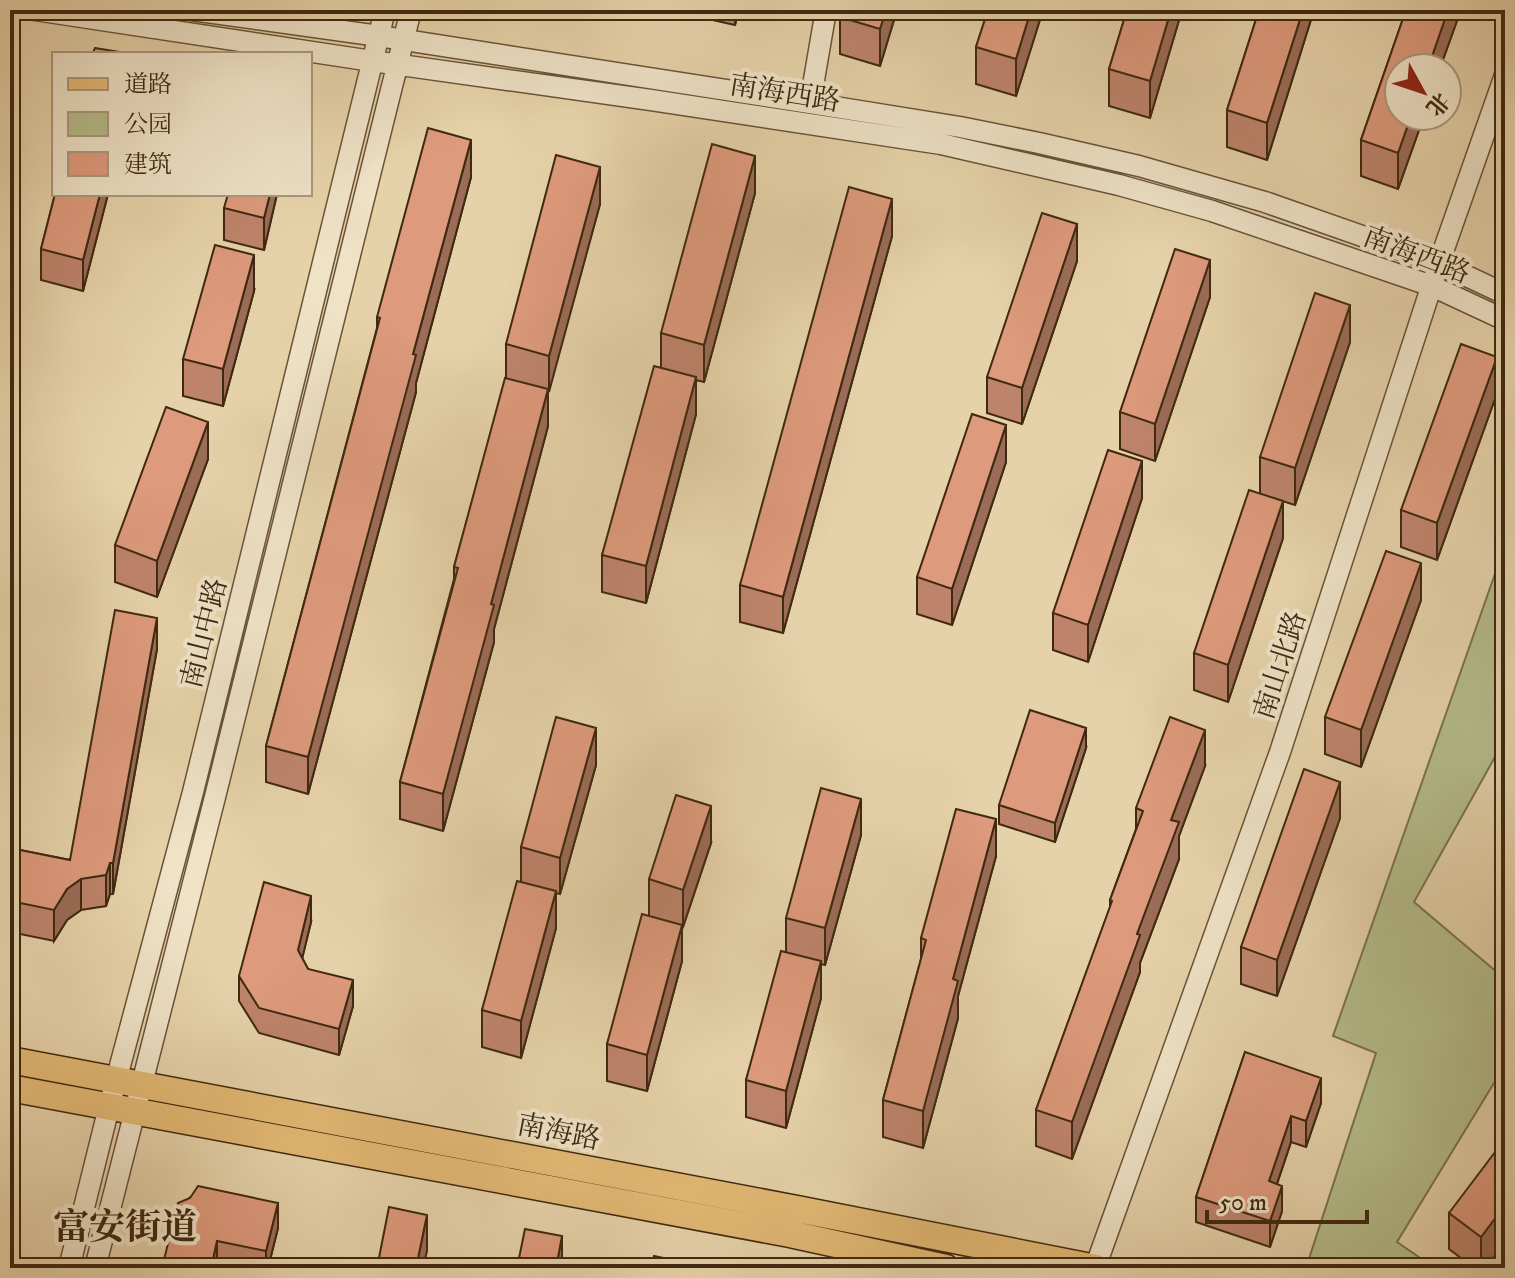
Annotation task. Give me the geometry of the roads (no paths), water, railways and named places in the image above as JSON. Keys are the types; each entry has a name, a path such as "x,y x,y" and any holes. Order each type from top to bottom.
{"main road":[{"name":"南海路","path":"10,1060 1095,1268"},
{"path":"10,1088 775,1231 946,1268"}],"street":[{"name":"南海西路","path":"35,10 941,144 1119,185 1212,211 1432,286 1505,320"},
{"name":"南海西路","path":"192,10 810,103 1039,143 1139,166 1265,202 1439,263 1505,294"},
{"name":"南山中路","path":"129,1082 193,792 385,10"},
{"name":"南山中路","path":"95,1268 129,1082 411,10"},
{"path":"810,103 826,10"},
{"name":"南山北路","path":"1095,1268 1280,752 1439,263 1505,75"},
{"name":"南山中路","path":"69,1268 122,1110"}],"district":[{"name":"富安街道","path":"125,1226"}]}
